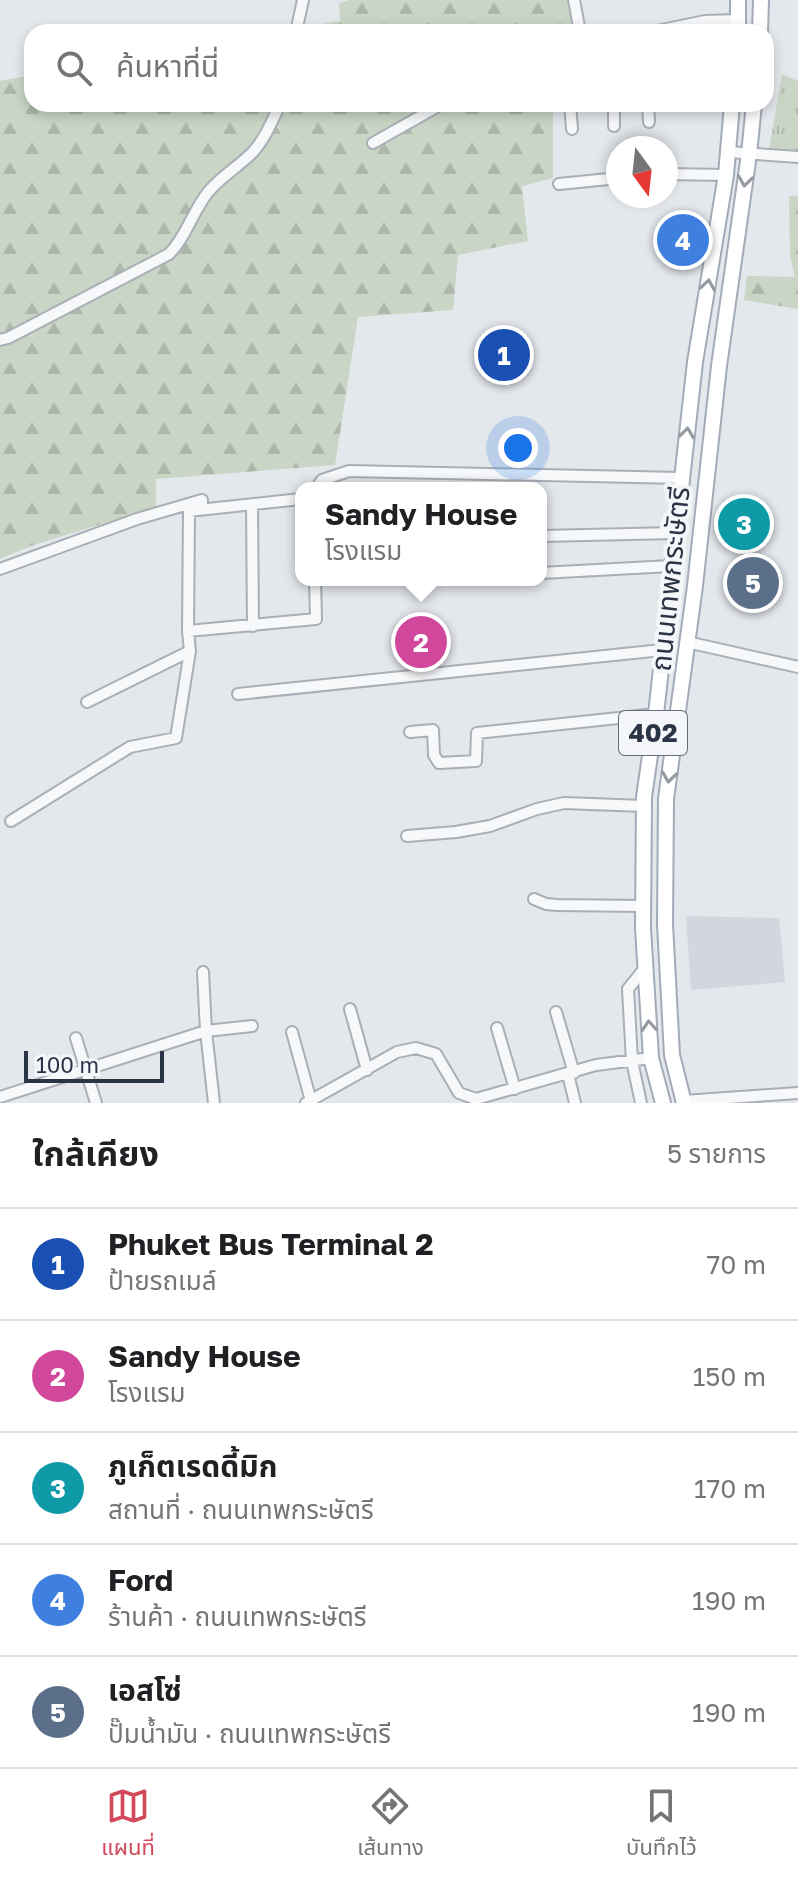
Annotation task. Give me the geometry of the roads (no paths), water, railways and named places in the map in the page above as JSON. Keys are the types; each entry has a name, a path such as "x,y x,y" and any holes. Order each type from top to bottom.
{"main road":[{"path":"738,0 738,24"},
{"path":"760,24 761,0"},
{"name":"ถนนเทพกระษัตรี","path":"663,1103 651,1058 645,968 644,806 695,362 726,175 731,112"},
{"name":"ถนนเทพกระษัตรี","path":"684,1102 672,1055 665,924 665,813 753,112"}],"street":[{"path":"298,24 303,0"},
{"path":"574,0 578,24"},
{"path":"691,24 705,21 725,24"},
{"path":"0,340 169,254 179,244 210,189 252,152 267,132 276,112"},
{"path":"373,143 428,112"},
{"path":"571,112 572,129"},
{"path":"614,112 614,126"},
{"path":"648,112 649,122"},
{"path":"728,152 798,157"},
{"path":"678,174 726,175"},
{"path":"559,184 606,179"},
{"path":"321,482 349,471 681,478"},
{"path":"0,569 137,519 202,500 202,509"},
{"path":"11,821 130,747 176,738 190,651 189,511 295,500"},
{"path":"252,504 253,626"},
{"path":"547,536 675,533"},
{"path":"547,573 671,566"},
{"path":"188,631 316,619 315,586"},
{"path":"687,642 798,667"},
{"path":"238,694 662,650"},
{"path":"87,702 190,651"},
{"path":"410,732 433,730 434,755 439,763 476,761 477,733 656,714"},
{"path":"407,836 490,826 564,803 644,806"},
{"path":"534,899 557,905 643,906"},
{"path":"641,1103 632,1061 628,989 645,968"},
{"path":"203,972 211,1102"},
{"path":"350,1009 367,1070"},
{"path":"556,1012 575,1103"},
{"path":"0,1097 206,1031 252,1026"},
{"path":"497,1028 511,1103"},
{"path":"292,1032 309,1102 397,1052 416,1048 436,1054 459,1093 476,1099 596,1065 651,1058"},
{"path":"76,1038 96,1103"},
{"path":"684,1102 798,1093"}],"place":[{"name":"Ford","path":"683,240"},
{"name":"Phuket Bus Terminal 2","path":"504,355"},
{"name":"ภูเก็ตเรดดี้มิก","path":"744,524"},
{"name":"เอสโซ่","path":"753,583"},
{"name":"Sandy House","path":"421,642"}]}
